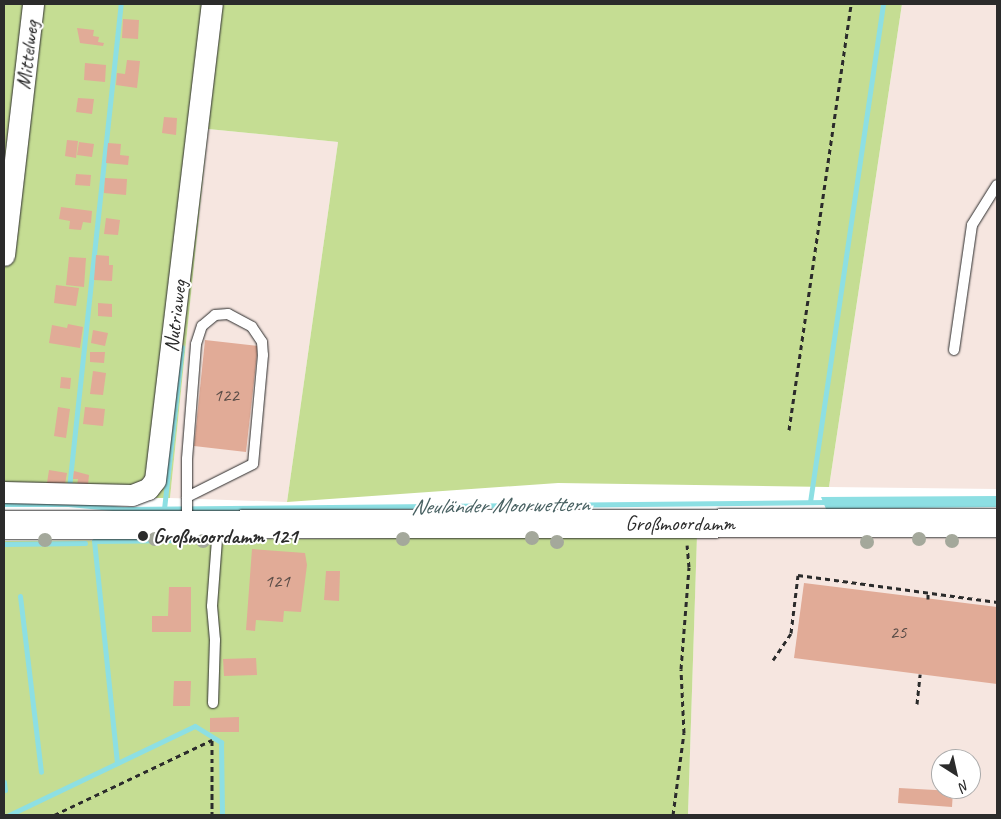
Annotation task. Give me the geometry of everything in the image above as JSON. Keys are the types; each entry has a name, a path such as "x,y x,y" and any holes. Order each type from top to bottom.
{"street":[{"name":"Mittelweg","path":"4,255 33,4"},
{"name":"Nutriaweg","path":"8,492 138,494 148,489 155,480 212,4"},
{"name":"Großmoordamm","path":"4,525 187,509 218,524 997,523"}],"lane":[{"path":"954,350 972,225 997,185"},
{"path":"228,314 252,326 262,342 262,383 253,464 187,509 196,344 202,326 215,315 228,314"},
{"path":"213,703 212,606 218,524"}],"path":[{"path":"789,430 852,4"},
{"path":"673,815 684,733 681,669 689,555 678,523"},
{"path":"773,660 791,633 798,575 928,591 997,602"},
{"path":"928,591 928,599"},
{"path":"917,704 920,674"},
{"path":"54,815 212,740 212,815"}],"shaded area":[{"path":"902,4 997,4 997,489 829,487"},
{"path":"208,129 338,142 287,502 170,498"},
{"path":"697,536 997,538 997,815 688,815"}],"green space":[{"path":"4,4 902,4 829,487 558,483 287,502 338,142 208,129 170,498 4,498"},
{"path":"697,536 688,815 4,815 4,541"}],"water":[{"path":"997,496 997,507 826,509 821,497"}],"building":[{"path":"123,19 139,20 138,39 122,38"},
{"path":"77,28 94,30 93,36 99,37 98,42 104,43 103,46 80,43"},
{"path":"127,60 140,61 137,88 116,85 117,73 125,74"},
{"path":"85,63 106,65 105,82 84,80"},
{"path":"78,98 94,99 92,114 76,112"},
{"path":"164,117 177,118 176,135 162,133"},
{"path":"67,140 78,141 76,158 65,156"},
{"path":"79,142 94,144 92,157 77,155"},
{"path":"108,143 121,144 120,155 129,156 128,165 106,163"},
{"path":"76,174 91,175 90,186 75,185"},
{"path":"105,178 127,179 126,195 104,193"},
{"path":"61,207 92,211 91,223 83,222 81,230 69,229 70,221 59,219"},
{"path":"106,218 120,220 118,235 104,234"},
{"path":"96,255 109,256 109,265 113,265 112,281 94,280"},
{"path":"69,257 86,258 84,287 66,285"},
{"path":"56,285 79,288 76,306 54,303"},
{"path":"98,303 112,304 112,317 98,316"},
{"path":"68,324 83,327 80,348 49,343 52,325 67,328"},
{"path":"93,330 108,333 105,346 91,343"},
{"path":"205,340 258,346 246,452 194,446"},
{"path":"90,352 105,352 104,363 90,362"},
{"path":"93,371 106,373 103,395 90,394"},
{"path":"61,377 71,378 70,389 60,388"},
{"path":"58,407 70,409 66,438 54,436"},
{"path":"85,407 105,409 103,426 83,424"},
{"path":"49,470 67,473 65,484 47,483"},
{"path":"74,471 89,475 88,485 77,485 78,479 73,479"},
{"path":"252,549 305,553 307,565 301,612 284,611 283,622 256,620 255,631 246,630"},
{"path":"326,571 340,571 339,601 324,600"},
{"path":"804,583 997,607 997,684 794,658"},
{"path":"169,587 191,587 191,632 152,632 152,616 168,616"},
{"path":"256,658 257,675 224,676 223,659"},
{"path":"174,681 191,681 190,706 173,706"},
{"path":"239,717 239,732 210,732 210,718"},
{"path":"899,788 931,790 931,799 952,799 952,807 898,803"}],"waterway":[{"path":"69,488 121,4"},
{"path":"810,502 883,4"},
{"path":"164,509 182,347"},
{"name":"Neuländer Moorwettern","path":"4,504 68,504 124,509 828,502"},
{"path":"117,763 94,541 188,540"},
{"path":"4,544 85,543"},
{"path":"20,596 41,772"},
{"path":"9,815 195,726 221,742 222,815"},
{"path":"4,782 5,790"}],"place":[{"name":"Großmoordamm 121","path":"143,536"}]}
